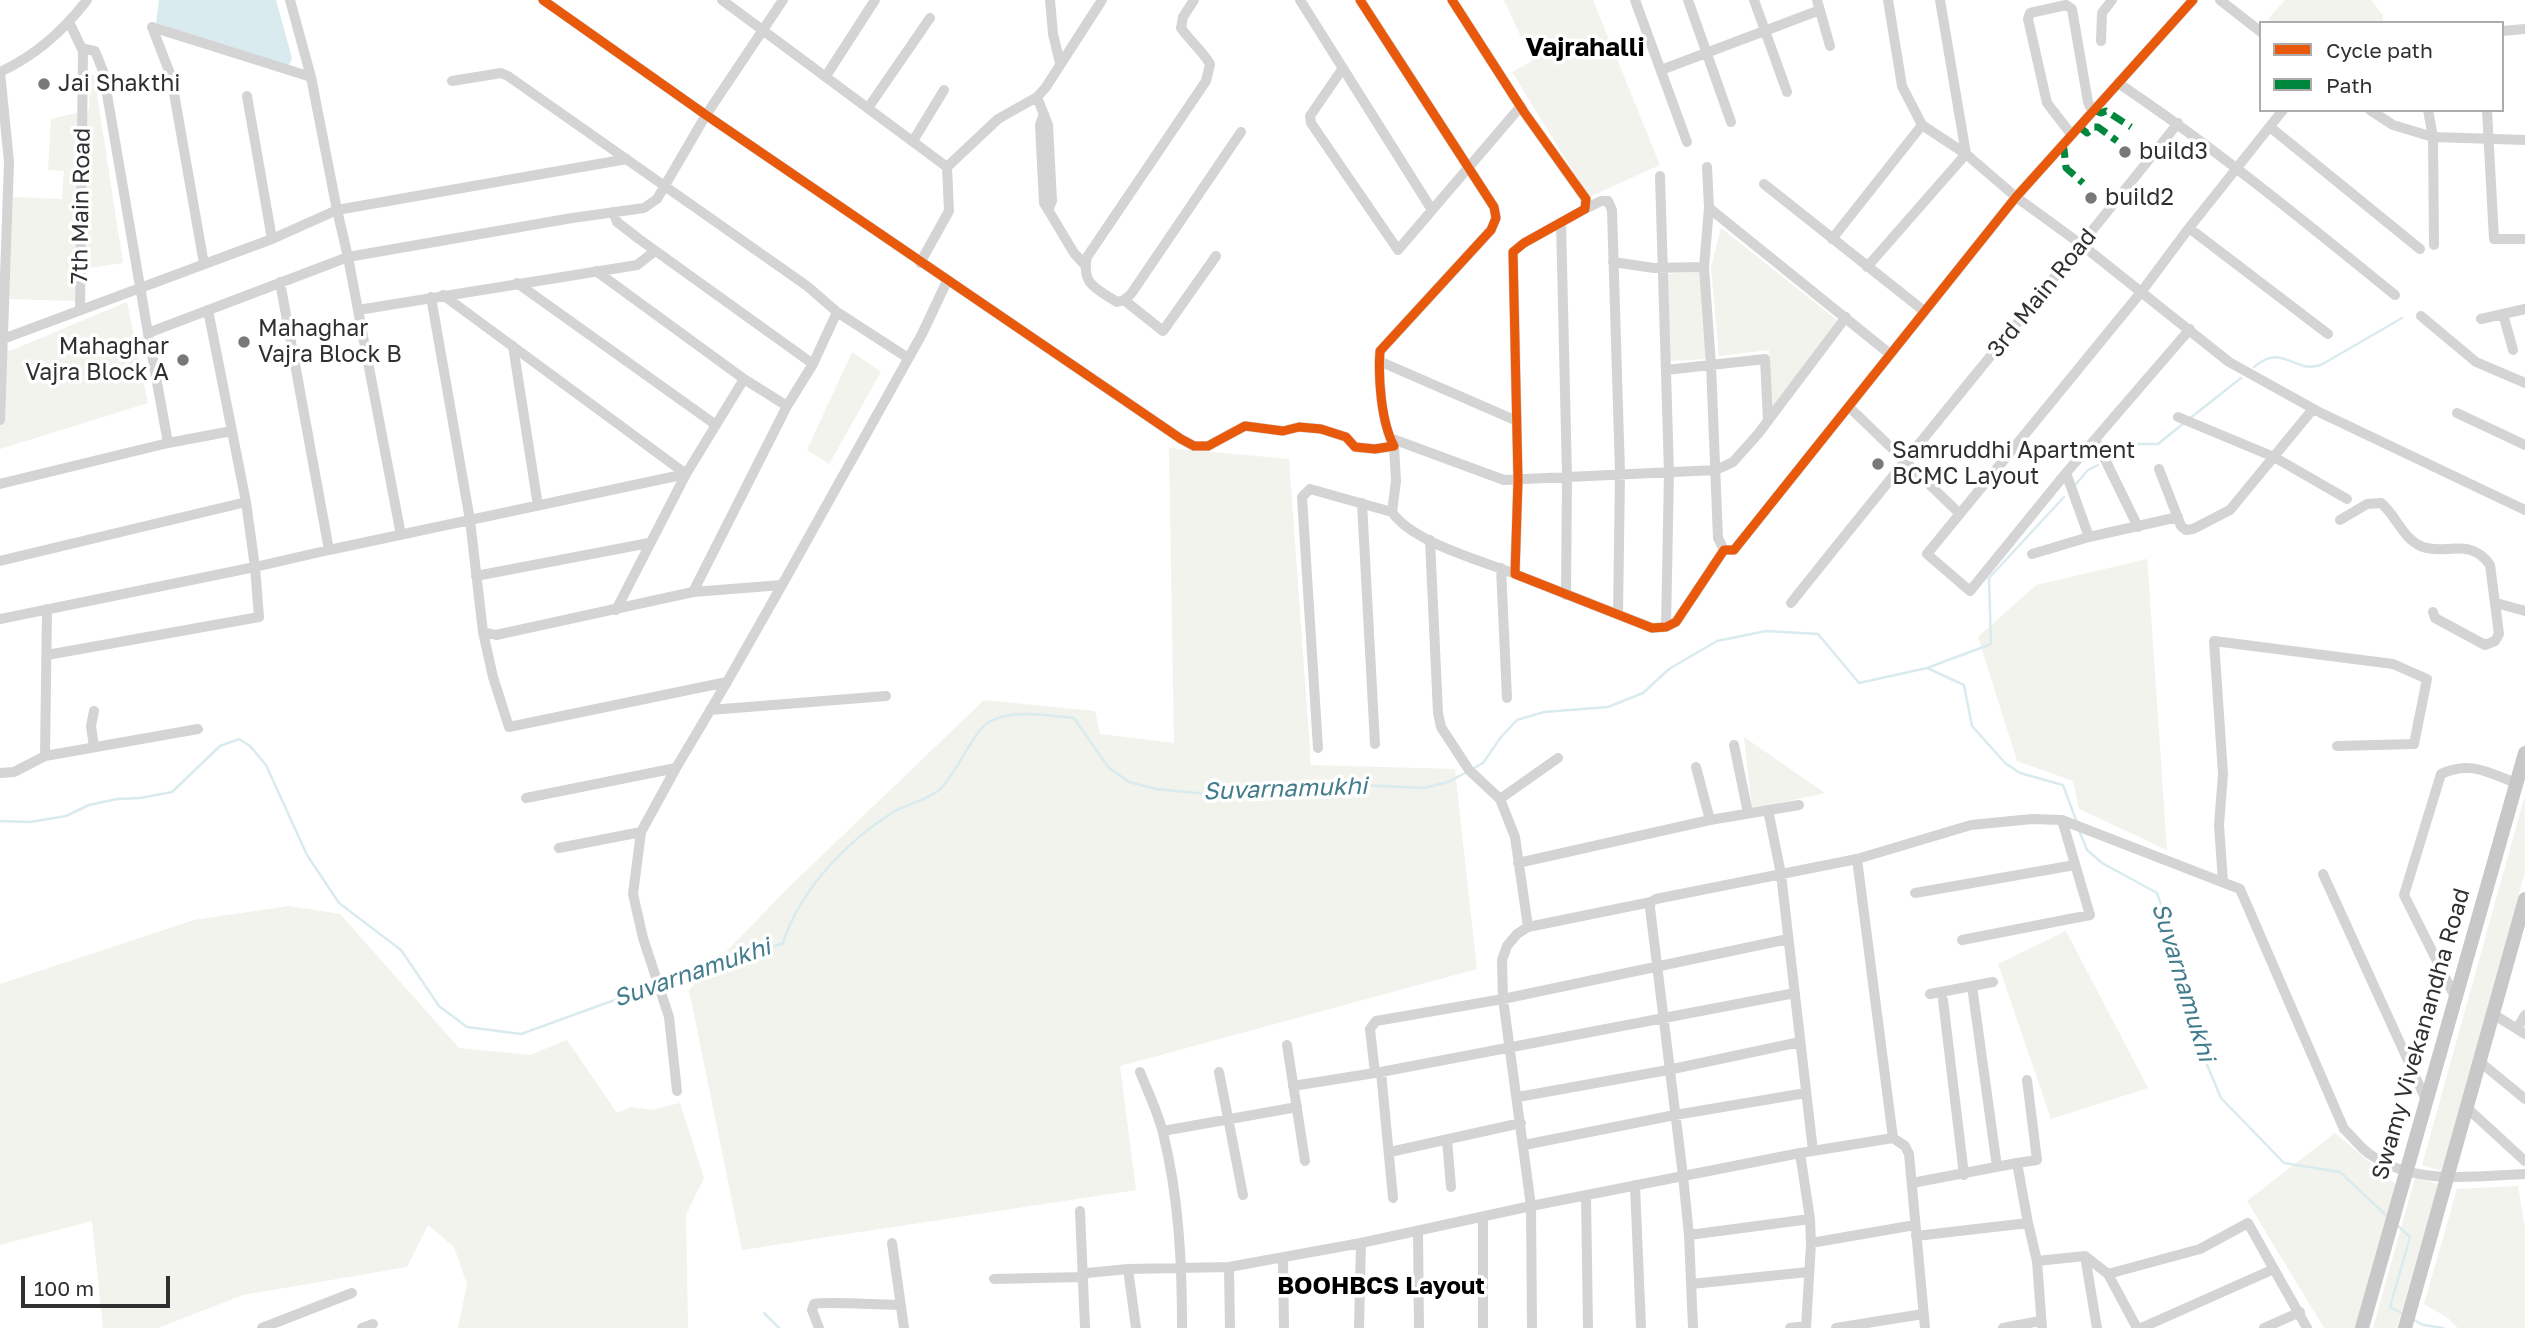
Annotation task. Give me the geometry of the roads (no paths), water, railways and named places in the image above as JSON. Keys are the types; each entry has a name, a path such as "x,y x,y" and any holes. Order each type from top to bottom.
{"main road":[{"name":"Swamy Vivekanandha Road","path":"2362,1328 2525,752"},
{"path":"2407,1320 2525,900"}],"street":[{"path":"0,420 9,162 0,72 35,51 69,22 88,0"},
{"path":"290,0 311,77 401,535"},
{"path":"543,0 1155,424 1194,446 1208,446 1245,426 1283,431 1299,427 1321,429 1346,437 1355,447 1375,449 1392,442 1504,480 1716,470 1733,462 1768,421 1846,317"},
{"path":"722,0 947,167"},
{"path":"148,333 348,257 644,208 657,200 706,115 783,0"},
{"path":"826,76 875,0"},
{"path":"1051,0 1053,34 1060,63"},
{"path":"920,263 949,211 947,167 998,119 1037,97 1102,0"},
{"path":"1194,0 1184,16 1181,28 1203,51 1210,64 1206,81 1087,257 1085,275 1091,285 1117,302 1131,294 1241,132"},
{"path":"1300,0 1432,210"},
{"path":"1360,0 1494,207 1496,218 1491,230 1380,351 1382,401 1392,442 1396,481 1392,512"},
{"path":"1452,0 1586,199 1585,209"},
{"path":"1635,0 1687,142"},
{"path":"1688,0 1731,122"},
{"path":"1754,0 1787,92"},
{"path":"1888,0 1902,86 1922,125 1966,154 2016,197 2142,291 2229,362 2313,409 2525,509"},
{"path":"1940,0 1966,154"},
{"path":"2101,41 2102,13 2112,0"},
{"path":"1724,550 1734,550 2016,197 2193,0"},
{"path":"2220,0 2259,30"},
{"path":"1661,69 1765,31 1818,5 1830,46"},
{"path":"2071,134 2047,103 2028,19 2030,13 2066,5 2072,9 2088,102 2092,111"},
{"path":"868,108 930,18"},
{"name":"7th Main Road","path":"69,22 82,48 80,310"},
{"path":"204,264 171,76 152,26 311,77"},
{"path":"2504,31 2525,29"},
{"path":"82,48 95,51 103,71 168,443"},
{"path":"1343,68 1310,116 1313,127 1398,250 1521,106"},
{"path":"452,81 501,73 807,286 837,312 908,358"},
{"path":"2118,83 2178,122 2237,167 2395,295"},
{"path":"913,141 944,90"},
{"path":"247,96 272,239"},
{"path":"1037,97 1044,114 1040,125 1041,194 1074,253 1085,265"},
{"path":"2190,329 1969,591 1927,554 2142,291 2281,112"},
{"path":"2373,112 2393,125 2433,137 2525,140"},
{"path":"2428,112 2433,137 2434,245"},
{"path":"2487,112 2494,239 2525,239"},
{"name":"3rd Main Road","path":"1791,603 2082,245 2178,122"},
{"path":"1832,239 1922,125"},
{"path":"2270,127 2420,249"},
{"path":"1867,267 1966,154"},
{"path":"2,340 272,239 337,210 627,159"},
{"path":"1707,167 1709,208 1704,267 1718,538 1724,550"},
{"path":"1661,176 1669,472 1666,628"},
{"path":"1764,184 1924,311"},
{"path":"1515,574 1518,480 1513,252 1585,209 1601,201 1608,201 1612,210 1620,473 1618,615"},
{"path":"1709,208 1891,354"},
{"path":"613,212 617,222 655,251 813,364"},
{"path":"1561,222 1567,476 1566,595"},
{"path":"2189,228 2328,334"},
{"path":"358,310 517,282 637,265 655,251"},
{"path":"1124,300 1163,331 1216,256"},
{"path":"1613,262 1664,268 1704,267"},
{"path":"596,271 744,379 787,406"},
{"path":"677,1091 669,1017 643,937 633,894 641,832 782,585 908,358 947,281"},
{"path":"280,282 329,550"},
{"path":"517,282 716,425"},
{"path":"437,296 513,346 686,474"},
{"path":"437,296 470,520 483,632 493,677 509,727 727,682"},
{"path":"2481,319 2525,309"},
{"path":"47,655 259,617 246,502 208,310"},
{"path":"694,592 787,406 813,364 837,312"},
{"path":"2503,314 2513,350"},
{"path":"2421,316 2476,362 2525,383"},
{"path":"513,346 538,506"},
{"path":"1666,370 1765,359 1768,421"},
{"path":"1379,361 1517,421"},
{"path":"616,610 686,474 744,379"},
{"path":"1849,407 1960,514"},
{"path":"2159,469 2181,526 2186,530 2193,529 2230,510 2313,409"},
{"path":"2457,413 2525,446"},
{"path":"2178,417 2274,457 2347,499"},
{"path":"0,484 168,443 232,431"},
{"path":"2095,439 2138,527"},
{"path":"2066,473 2089,537"},
{"path":"0,619 686,474"},
{"path":"1318,748 1302,497 1310,489 1392,512 1398,521 1424,539 1652,628 1666,628 1676,622 1724,550"},
{"path":"0,561 246,502"},
{"path":"1362,503 1375,744"},
{"path":"2340,520 2367,505 2381,503 2391,511 2402,532 2412,542 2426,548 2460,547 2485,558 2490,565 2496,603 2499,634 2495,641 2485,645 2435,618 2433,612"},
{"path":"2032,554 2089,537 2178,517"},
{"path":"1430,540 1438,713 1445,733 1469,770 1500,799 1515,837 1528,927"},
{"path":"476,576 649,543"},
{"path":"1501,568 1507,698"},
{"path":"483,632 496,635 694,592 782,585"},
{"path":"2496,603 2525,611"},
{"path":"45,756 47,610"},
{"path":"2223,882 2219,825 2223,774 2214,641 2393,664 2427,679 2414,744 2337,746"},
{"path":"710,710 886,696"},
{"path":"94,711 91,726 94,747"},
{"path":"0,773 13,772 45,756 198,729"},
{"path":"1734,745 1748,813"},
{"path":"1500,799 1558,758"},
{"path":"2455,997 2404,895 2441,774 2467,766 2516,783"},
{"path":"1696,767 1710,820"},
{"path":"526,798 676,768"},
{"path":"1518,863 1710,820 1799,805"},
{"path":"1768,810 1781,874 1812,1151"},
{"path":"1532,1328 1531,1206 1503,999 1502,960 1507,946 1517,934 1528,927 1857,859 1971,825 2032,818 2062,820 2240,888 2344,1129 2370,1155 2406,1172 2448,1178 2525,1174"},
{"path":"1962,940 2090,915 2062,820"},
{"path":"559,848 641,832"},
{"path":"1857,859 1893,1138"},
{"path":"1915,893 2075,865"},
{"path":"2323,874 2426,1100"},
{"path":"1651,902 1668,1070 1689,1235 1693,1328"},
{"path":"1393,1198 1390,1152 1370,1029 1376,1021 1503,999 1788,939"},
{"path":"1930,994 1993,982"},
{"path":"1972,986 1997,1167"},
{"path":"1293,1086 1378,1073 1795,993"},
{"path":"1943,1000 1964,1175"},
{"path":"2493,1014 2521,1032 2525,1015"},
{"path":"1518,1097 1668,1070 1800,1042"},
{"path":"1287,1045 1305,1161"},
{"path":"2480,1062 2525,1099"},
{"path":"1140,1072 1163,1131 1176,1201 1182,1268 1182,1328"},
{"path":"1219,1072 1243,1195"},
{"path":"1912,1183 2036,1160 2027,1080"},
{"path":"1524,1145 1675,1115 1806,1093"},
{"path":"1163,1131 1297,1107"},
{"path":"2467,1108 2525,1161"},
{"path":"1390,1152 1521,1123"},
{"path":"994,1279 1083,1277 1087,1273 1128,1269 1228,1267 1361,1243 1635,1185 1893,1138 1905,1146 1909,1154 1925,1328"},
{"path":"1447,1140 1451,1187"},
{"path":"1790,1328 1806,1327 1811,1243 1800,1153"},
{"path":"2003,1328 2041,1325 2037,1261 2017,1163"},
{"path":"1635,1185 1641,1328"},
{"path":"1586,1195 1588,1328"},
{"path":"1080,1211 1085,1328"},
{"path":"1482,1328 1483,1217"},
{"path":"1689,1235 1810,1219"},
{"path":"1811,1243 1916,1230 2028,1223"},
{"path":"2108,1274 2200,1249 2248,1223 2307,1328"},
{"path":"1418,1231 1419,1328"},
{"path":"892,1243 904,1328"},
{"path":"1359,1328 1361,1243"},
{"path":"2037,1261 2085,1256 2108,1274 2139,1328 2274,1269"},
{"path":"2085,1256 2097,1328"},
{"path":"1283,1258 1284,1328"},
{"path":"1228,1267 1230,1328"},
{"path":"1128,1269 1136,1328"},
{"path":"1691,1284 1808,1272"},
{"path":"262,1328 352,1293"},
{"path":"819,1328 812,1310 814,1304 819,1302 839,1305 901,1305"},
{"path":"2264,1328 2300,1312"},
{"path":"1836,1328 1923,1314"}],"waterway":[{"path":"2254,367 2274,357 2306,367 2321,365 2402,318"},
{"path":"2189,419 2241,378"},
{"path":"2112,456 2134,444 2158,444 2184,423"},
{"path":"2076,484 2088,470 2098,465"},
{"path":"1927,668 1991,644 1989,578 2064,497"},
{"name":"Suvarnamukhi","path":"1472,769 1483,763 1517,720 1544,712 1608,707 1643,693 1669,669 1717,641 1766,631 1818,634 1859,683 1927,668 1964,685 1972,726 2005,763 2020,773 2063,785 2076,820"},
{"name":"Suvarnamukhi","path":"662,982 783,943 801,904 843,851 895,811 939,790 983,727 1009,715 1074,718 1108,767 1129,782 1156,789 1217,795 1321,783 1424,788 1448,782 1467,772"},
{"name":"Suvarnamukhi","path":"0,821 30,822 66,816 89,805 172,792 220,746 239,739 250,746 266,765 307,855 339,903 401,950 439,1006 467,1027 521,1034 656,985"},
{"name":"Suvarnamukhi","path":"2079,830 2087,850 2102,863 2157,893 2183,969 2192,1029 2221,1098 2284,1163 2340,1172 2388,1217"},
{"name":"Suvarnamukhi","path":"2398,1226 2410,1237 2390,1307 2405,1315"},
{"path":"764,1313 779,1328"},
{"name":"Suvarnamukhi","path":"2414,1320 2423,1325 2444,1328"}],"place":[{"name":"Jai Shakthi","path":"44,84"},
{"name":"build3","path":"2125,152"},
{"name":"build2","path":"2091,198"},
{"name":"Mahaghar Vajra Block B","path":"244,342"},
{"name":"Mahaghar Vajra Block A","path":"183,360"},
{"name":"Samruddhi Apartment BCMC Layout","path":"1878,464"}],"district":[{"name":"Vajrahalli","path":"1585,48"},
{"name":"BOOHBCS Layout","path":"1381,1286"}]}
